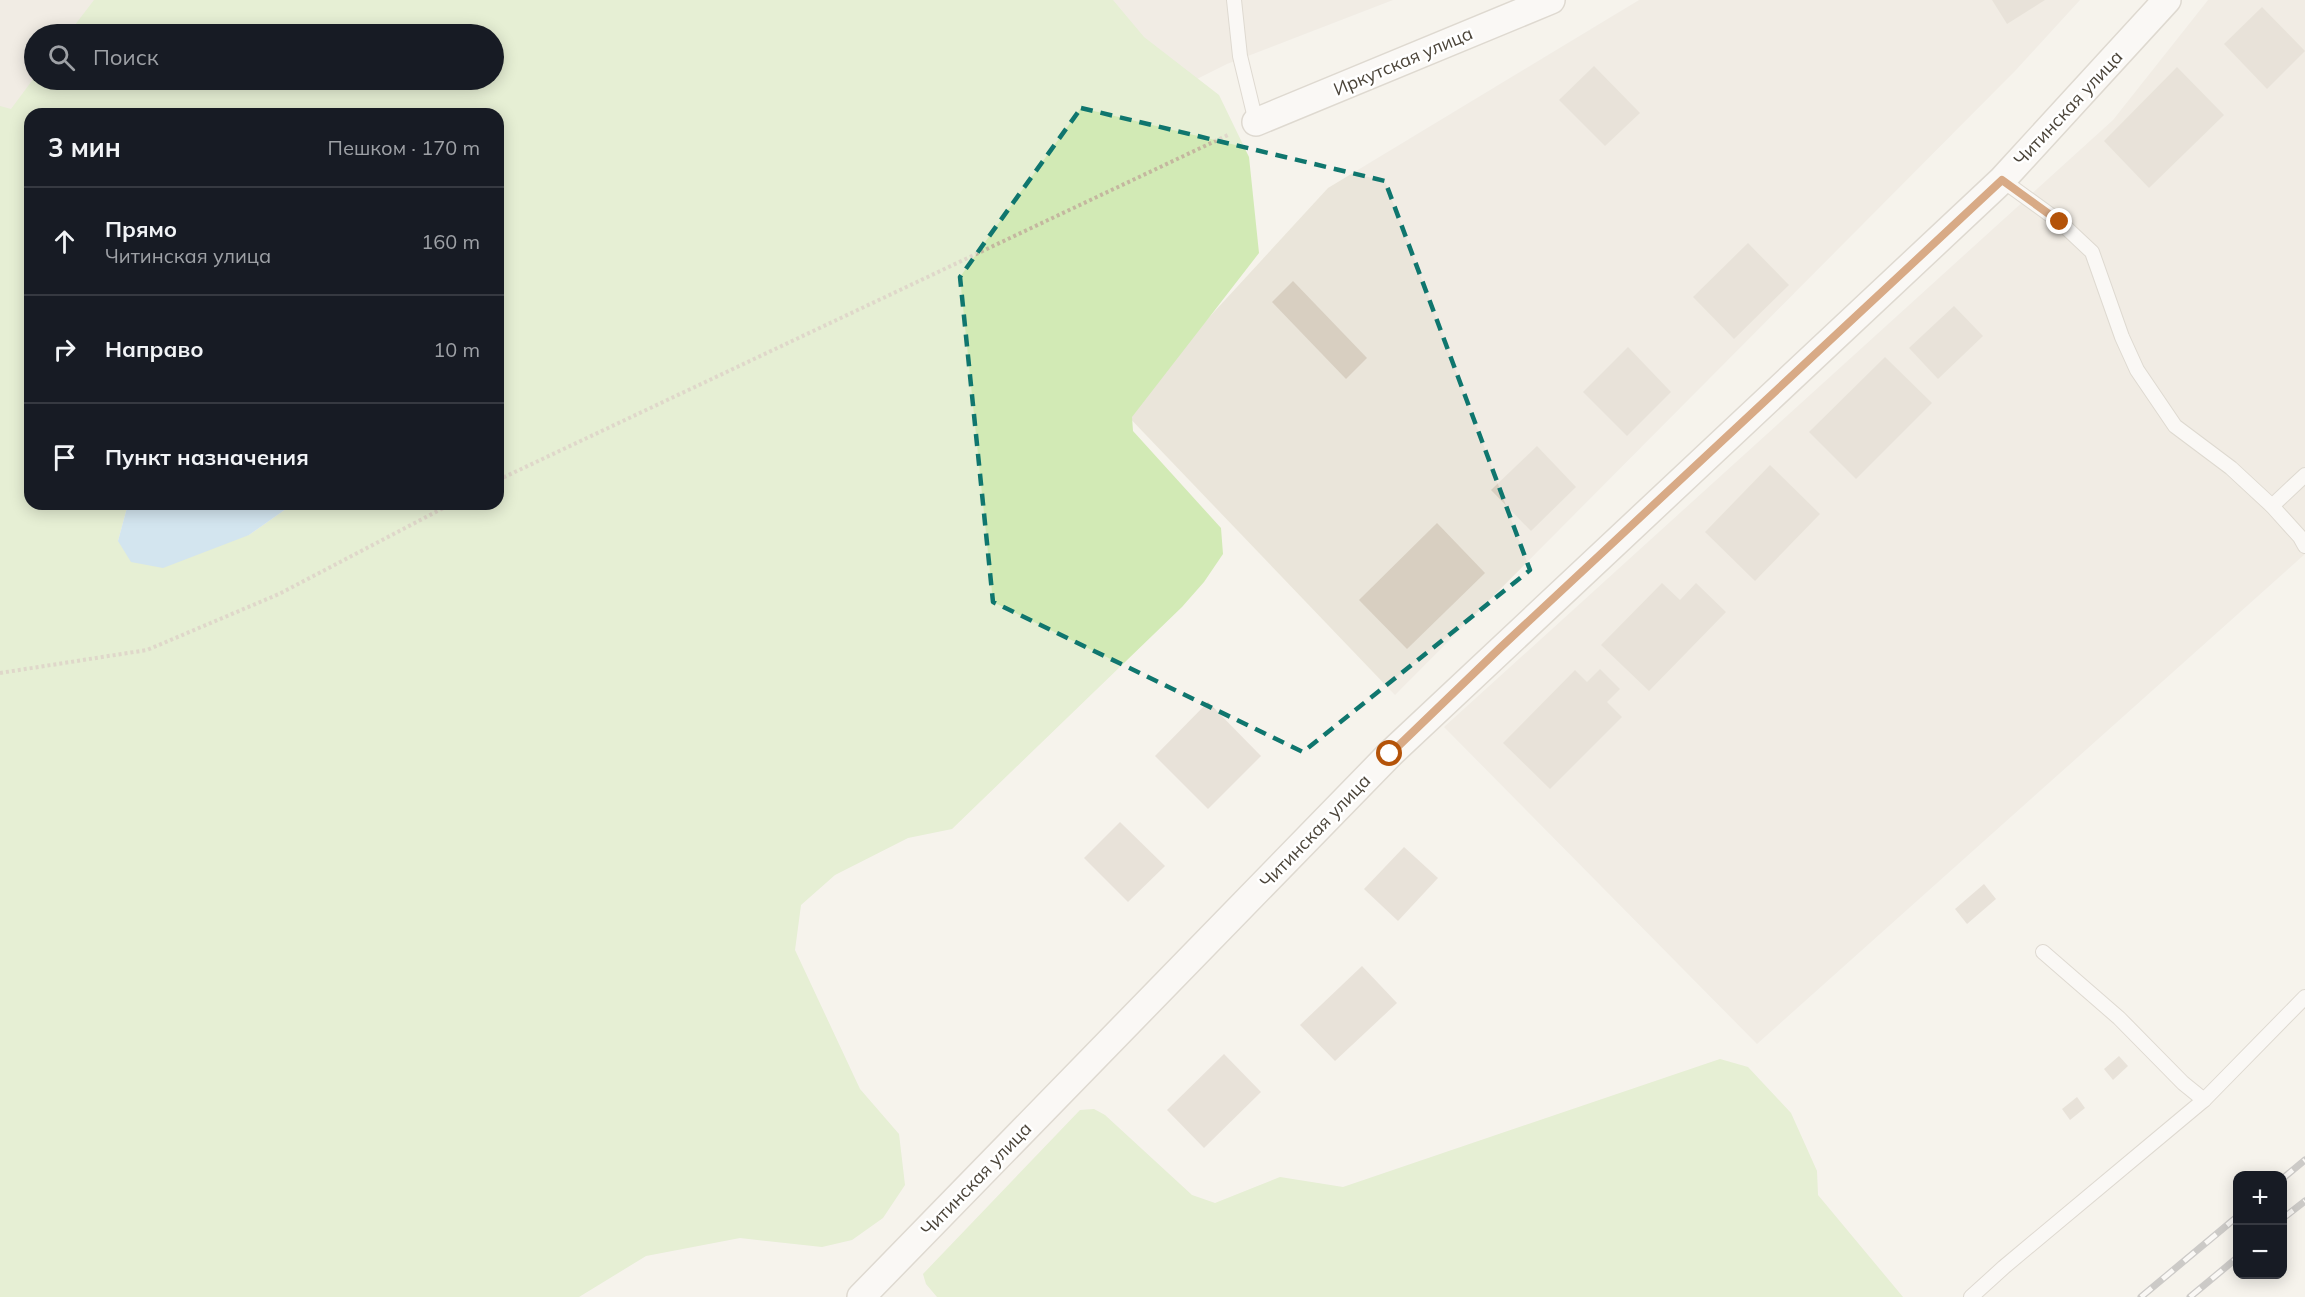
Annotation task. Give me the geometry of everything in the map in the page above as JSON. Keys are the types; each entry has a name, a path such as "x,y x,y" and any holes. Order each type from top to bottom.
{"street":[{"name":"Иркутская улица","path":"1256,122 1551,0"},
{"name":"Читинская улица","path":"861,1297 1398,746 2002,180 2167,0"}],"lane":[{"path":"1234,0 1240,56 1256,122"},
{"path":"2002,180 2060,222 2092,252 2122,337 2137,370 2175,426 2231,468 2272,506 2300,537 2305,546"},
{"path":"2272,506 2305,476"},
{"path":"2043,952 2119,1018 2183,1083 2204,1100"},
{"path":"1971,1297 2204,1100 2305,997"}],"path":[{"path":"504,477 1256,122"},
{"path":"0,673 147,650 279,594 440,510"}],"highlighted area":[{"path":"1081,108 1385,181 1530,570 1303,752 993,602 960,277"}],"shaded area":[{"path":"0,0 253,0 254,24 24,24 24,90 33,90 30,108 24,108 24,154 0,331"},
{"path":"1074,0 1393,0 1227,64 1157,99"},
{"path":"1639,0 2080,0 2015,71 1395,695 1123,411 1328,188"},
{"path":"2208,0 2305,0 2305,554 1757,1044 1444,727 2113,120"}],"green space":[{"path":"94,0 1113,0 1144,37 1219,95 1249,157 1259,253 1132,417 1133,431 1221,528 1223,554 1204,582 1182,607 952,829 908,838 835,875 801,905 795,950 860,1089 899,1134 905,1185 883,1218 852,1240 822,1247 740,1238 646,1256 579,1297 0,1297 0,106 11,109 25,90 504,90 504,24 76,24"},
{"path":"1720,1059 1748,1067 1791,1113 1817,1171 1818,1195 1903,1297 937,1297 926,1284 923,1274 1080,1110 1094,1109 1105,1115 1192,1195 1215,1203 1280,1177 1343,1187"}],"water":[{"path":"126,510 284,510 249,535 163,568 131,562 118,541"}],"building":[{"path":"1992,0 2045,0 2007,24"},
{"path":"2262,7 2305,51 2267,89 2224,44"},
{"path":"1594,66 1640,113 1605,146 1559,100"},
{"path":"2177,67 2224,115 2149,188 2104,141"},
{"path":"1748,243 1789,285 1734,339 1693,297"},
{"path":"1293,281 1367,358 1346,379 1272,302"},
{"path":"1954,306 1983,336 1938,379 1909,348"},
{"path":"1628,347 1671,392 1627,436 1583,392"},
{"path":"1885,357 1932,403 1856,479 1809,432"},
{"path":"1537,446 1576,487 1531,531 1491,490"},
{"path":"1770,465 1820,514 1755,581 1705,532"},
{"path":"1437,523 1485,573 1407,649 1359,600"},
{"path":"1662,583 1680,600 1696,583 1726,612 1649,691 1601,645"},
{"path":"1600,669 1620,689 1607,702 1622,717 1550,789 1503,743 1575,670 1587,682"},
{"path":"1208,702 1261,756 1208,809 1155,756"},
{"path":"1120,822 1165,866 1128,902 1084,858"},
{"path":"1404,847 1438,878 1398,921 1364,889"},
{"path":"1984,884 1996,899 1967,924 1955,909"},
{"path":"1362,966 1397,1003 1335,1061 1300,1025"},
{"path":"1224,1054 1261,1092 1204,1148 1167,1110"},
{"path":"2119,1056 2128,1066 2113,1080 2104,1069"},
{"path":"2077,1097 2085,1108 2070,1120 2062,1109"}],"railway":[{"path":"2287,1175 2305,1160"},
{"path":"2287,1215 2305,1201"},
{"path":"2141,1297 2233,1220"},
{"path":"2190,1297 2233,1261"}],"route":[{"path":"1390,754 1500,648 2002,180 2060,222"}]}
